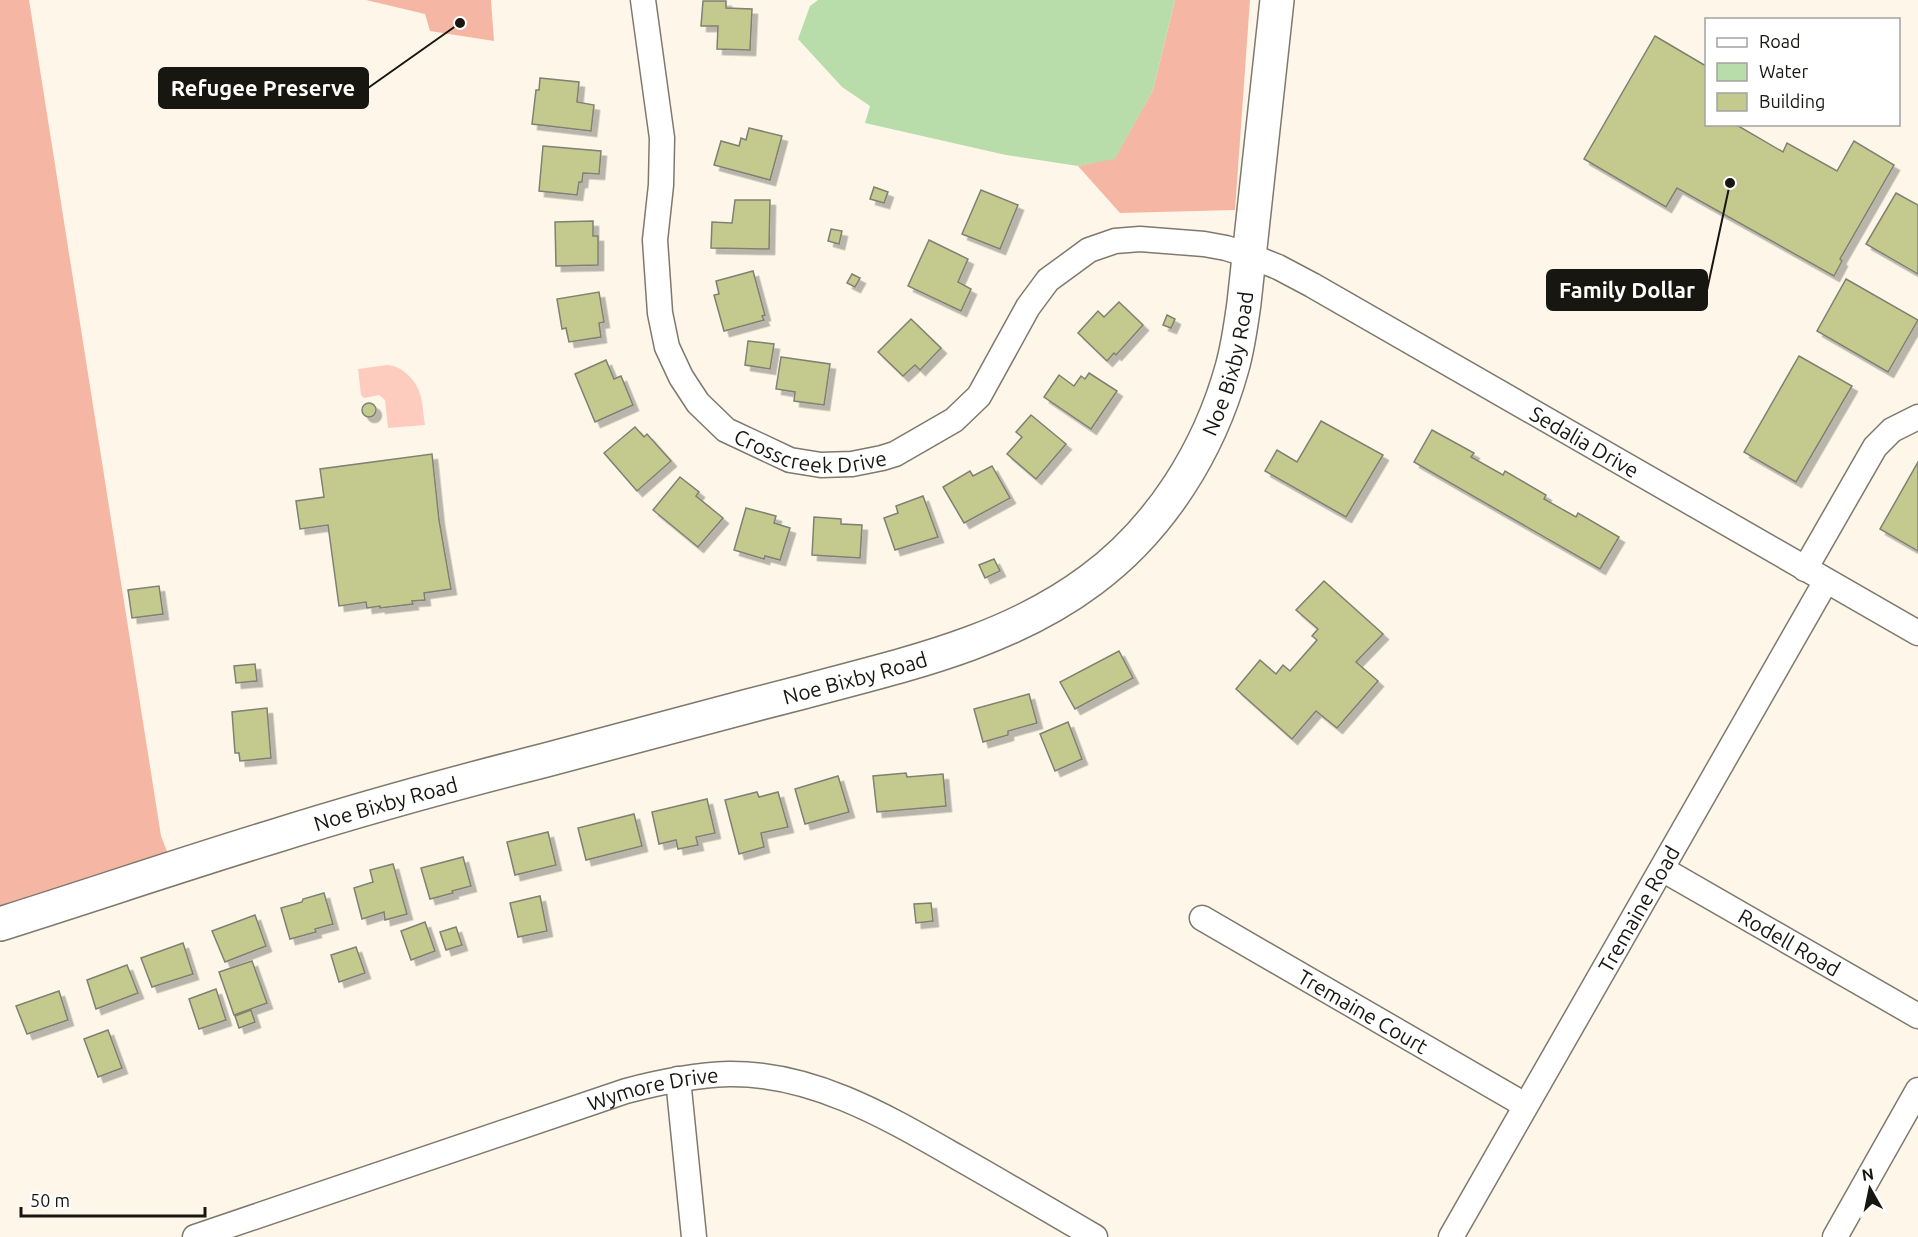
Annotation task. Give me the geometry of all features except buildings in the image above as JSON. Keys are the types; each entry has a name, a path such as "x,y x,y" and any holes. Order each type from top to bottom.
{"street":[{"name":"Crosscreek Drive","path":"643,0 662,138 661,185 655,240 660,313 667,347 681,377 698,403 726,430 790,460 821,465 852,464 882,458 895,454 954,420 979,396 1029,307 1048,280 1089,250 1115,241 1140,239 1204,244 1248,255"},
{"name":"Noe Bixby Road","path":"0,924 288,832 473,779 955,650 1010,628 1049,608 1095,577 1125,550 1163,509 1185,476 1208,434 1232,371 1244,303 1278,0"},
{"name":"Sedalia Drive","path":"1248,255 1278,267 1312,285 1918,633"},
{"path":"1805,569 1875,447 1892,430 1918,417"},
{"name":"Tremaine Road","path":"1451,1237 1826,581"},
{"name":"Rodell Road","path":"1662,869 1918,1016"},
{"name":"Tremaine Court","path":"1202,918 1525,1105"},
{"name":"Wymore Drive","path":"195,1237 626,1090 678,1079 731,1074 790,1081 838,1095 887,1117 1095,1237"},
{"path":"678,1079 694,1237"},
{"path":"1835,1237 1918,1090"}],"shaded area":[{"path":"0,0 29,0 161,836 168,854 0,912"},
{"path":"366,0 491,0 494,41 430,31 425,14"},
{"path":"1175,0 1250,0 1235,210 1120,213 1078,166 1115,158 1153,90"},
{"path":"387,365 402,370 417,386 425,425 388,428 385,400 379,395 364,398 361,395 358,369"}],"water":[{"path":"818,0 1175,0 1153,90 1115,159 1078,166 1006,155 865,123 870,106 842,87 798,39 810,6"}],"place":[{"name":"Refugee Preserve","path":"460,23"},
{"name":"Family Dollar","path":"1730,183"}]}
